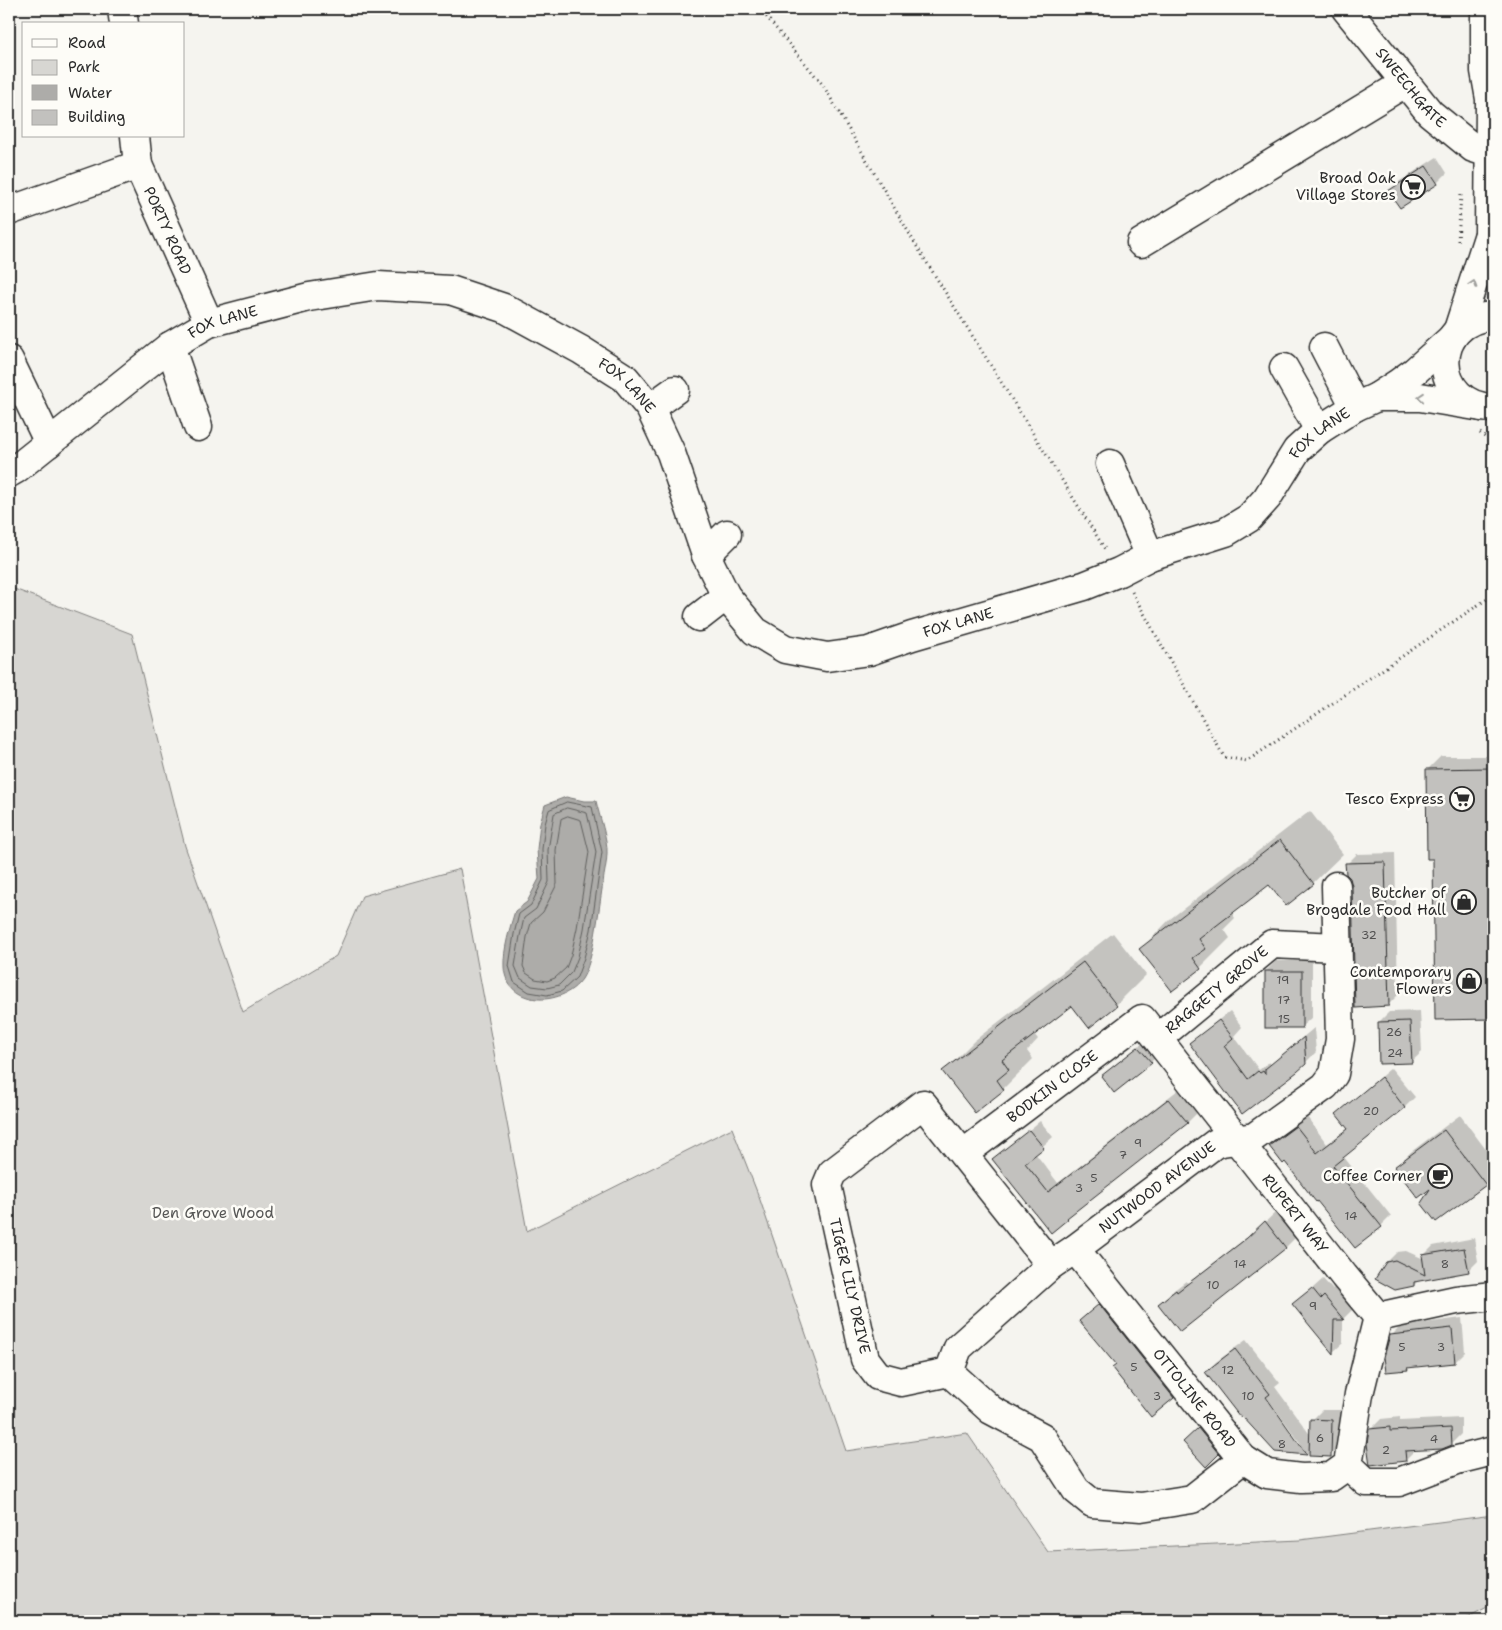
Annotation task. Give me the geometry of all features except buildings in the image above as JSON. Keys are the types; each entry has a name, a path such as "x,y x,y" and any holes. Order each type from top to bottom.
{"street":[{"path":"122,9 124,22"},
{"name":"SWEECHGATE","path":"1346,9 1430,113 1473,148 1489,153"},
{"path":"1485,9 1485,71 1490,98 1489,233 1493,265"},
{"path":"1141,243 1406,84"},
{"name":"PORTY ROAD","path":"135,138 138,164 209,323"},
{"path":"9,211 138,164"},
{"path":"1489,233 1455,334 1446,353 1445,365 1448,378 1454,389 1463,398 1474,404 1490,408"},
{"name":"FOX LANE","path":"9,473 170,346 209,323 308,297 378,286 450,290 504,308 581,350 625,378 650,408 671,453 706,555 726,596 755,631 785,649 827,657 869,652 912,636 1084,586 1119,572 1150,556 1226,532 1249,518 1267,498 1297,450 1319,430 1415,371 1468,322 1482,317 1493,316"},
{"path":"170,346 198,427"},
{"path":"1324,347 1366,402 1420,396 1490,408"},
{"path":"9,360 49,443"},
{"path":"1284,368 1319,430"},
{"path":"650,408 675,390"},
{"path":"1110,464 1150,556"},
{"path":"706,555 727,534"},
{"path":"699,617 726,596"},
{"name":"NUTWOOD AVENUE","path":"949,1372 958,1348 1051,1265 1216,1143 1254,1137 1325,1086 1334,1074 1340,1039 1336,886"},
{"name":"RAGGETY GROVE","path":"1150,1028 1272,944 1338,947"},
{"name":"RUPERT WAY","path":"1150,1028 1344,1276 1378,1316"},
{"name":"BODKIN CLOSE","path":"963,1154 1150,1028"},
{"name":"TIGER LILY DRIVE","path":"949,1372 901,1382 878,1376 865,1359 827,1186 832,1173 923,1104 963,1154"},
{"path":"963,1154 1051,1265"},
{"name":"OTTOLINE ROAD","path":"1075,1249 1243,1459 1267,1474 1300,1478 1332,1476 1348,1465"},
{"path":"1493,1296 1456,1300 1378,1316 1359,1394 1348,1465 1366,1482 1399,1482 1457,1460 1493,1451"},
{"path":"949,1372 991,1410 1042,1437 1076,1490 1092,1503 1142,1507 1192,1499 1243,1459"}],"path":[{"path":"1457,247 1462,190"}],"green space":[{"name":"Den Grove Wood","path":"9,587 132,634 185,846 243,1012 336,956 362,896 460,869 527,1231 732,1128 759,1197 846,1451 967,1433 1048,1552 1300,1540 1493,1515 1493,1605 1462,1621 9,1621"}],"water":[{"path":"566,797 584,801 596,801 606,841 607,853 598,919 590,960 582,979 562,995 536,999 524,996 514,990 507,980 504,967 505,953 515,911 527,902 539,879 537,849 540,823 545,805"}],"place":[{"name":"Broad Oak Village Stores","path":"1413,187"},
{"name":"Tesco Express","path":"1462,799"},
{"name":"Butcher of Brogdale Food Hall","path":"1464,902"},
{"name":"Contemporary Flowers","path":"1469,981"},
{"name":"Coffee Corner","path":"1440,1176"}]}
